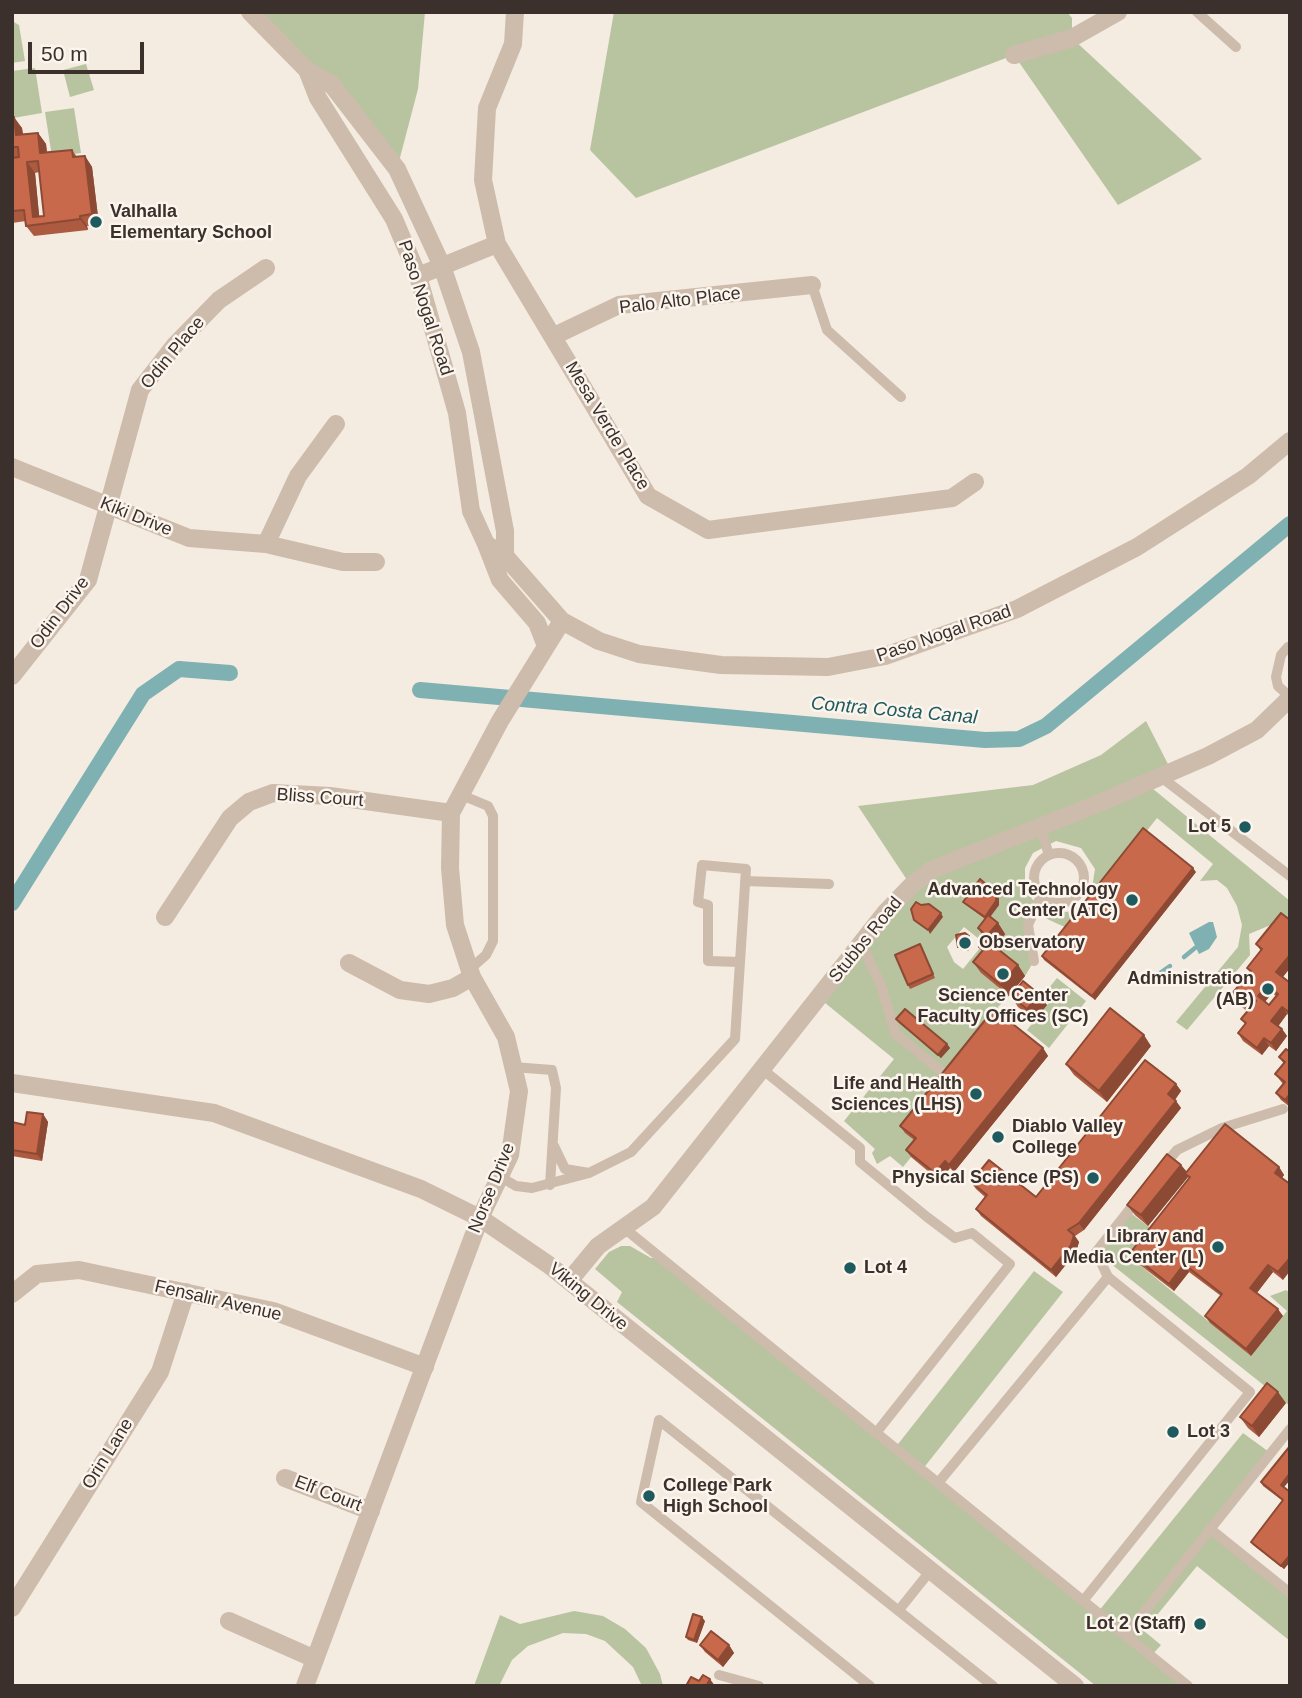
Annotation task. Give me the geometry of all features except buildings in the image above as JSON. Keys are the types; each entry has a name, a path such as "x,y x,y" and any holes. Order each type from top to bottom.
{"street":[{"name":"Paso Nogal Road","path":"250,12 307,71 332,85 397,169 442,266 471,352 505,531 505,556"},
{"name":"Mesa Verde Place","path":"515,12 513,44 486,108 483,180 497,244 648,496 708,530 952,498 975,482"},
{"path":"1014,55 1072,38 1118,12"},
{"name":"Paso Nogal Road","path":"307,71 318,98 394,219 418,276 457,413 471,511 486,544 505,556 562,621 600,642 639,654 721,665 828,667 885,656 1017,609 1137,547 1248,476 1290,441"},
{"path":"418,276 497,244"},
{"name":"Odin Place","path":"108,506 140,390 175,345 219,300 266,268"},
{"name":"Palo Alto Place","path":"554,336 620,305 812,285"},
{"path":"266,544 298,476 336,424"},
{"name":"Kiki Drive","path":"12,467 189,538 266,544 343,562 376,562"},
{"name":"Odin Drive","path":"12,676 88,580 108,506"},
{"path":"486,544 500,580 537,622 546,646"},
{"name":"Norse Drive","path":"305,1686 480,1218 510,1155 519,1091 506,1037 471,973 455,925 450,868 451,813 506,712 562,621"},
{"name":"Stubbs Road","path":"569,1281 598,1246 653,1206 893,904 932,870 1161,777 1249,734 1271,720 1289,700"},
{"name":"Bliss Court","path":"165,917 230,818 249,802 272,793 330,796 451,813"},
{"path":"349,962 400,990 429,995 453,988 471,973"},
{"name":"Viking Drive","path":"12,1083 214,1113 421,1188 480,1218 569,1281 1075,1686"},
{"name":"Fensalir Avenue","path":"12,1294 37,1274 79,1270 273,1311 425,1367"},
{"name":"Orin Lane","path":"12,1608 160,1372 186,1292"},
{"name":"Elf Court","path":"285,1478 371,1511"},
{"path":"229,1621 315,1659"}],"lane":[{"path":"1197,12 1236,47"},
{"path":"812,285 827,330 901,397"},
{"path":"1287,647 1277,665 1276,677 1278,686 1289,700"},
{"path":"1161,777 1290,876"},
{"path":"459,794 488,806 493,816 493,941 486,955 471,973"},
{"path":"1040,826 1049,855"},
{"path":"1062,854 1073,858 1080,865 1084,880 1080,891 1064,903 1052,902 1041,896 1034,882 1034,873 1039,863 1049,855 1062,854"},
{"path":"499,1176 516,1186 532,1188 550,1185 589,1174 631,1152 735,1039 740,962 745,881 746,869 702,865 698,902 708,905 708,961 740,962"},
{"path":"745,881 829,884"},
{"path":"1034,961 1028,925 1031,911 1041,896"},
{"path":"860,944 881,985 895,1032 942,1072"},
{"path":"513,1067 552,1070 556,1088 550,1185"},
{"path":"762,1069 860,1148 860,1162 931,1220 955,1238 972,1233 1010,1264 876,1433"},
{"path":"1155,1177 1177,1150 1222,1128 1283,1109"},
{"path":"554,1146 565,1169 589,1174"},
{"path":"1083,1601 1250,1392 1108,1277 1096,1252 1142,1194"},
{"path":"624,1227 1188,1686"},
{"path":"938,1483 1108,1277"},
{"path":"870,1686 640,1502 659,1420 993,1686"},
{"path":"1126,1635 1290,1429"},
{"path":"1209,1528 1290,1592"},
{"path":"899,1610 931,1570"},
{"path":"719,1675 759,1686"}],"green space":[{"path":"250,12 425,12 418,89 397,169 332,85"},
{"path":"614,12 1067,12 1072,18 1072,38 1202,159 1118,205 1014,55 636,198 590,150"},
{"path":"12,21 19,25 25,61 12,63"},
{"path":"86,64 94,90 70,97 63,70"},
{"path":"35,68 42,113 13,118 12,71"},
{"path":"74,108 81,153 52,157 45,112"},
{"path":"1146,721 1172,772 1147,784 1290,901 1290,917 1249,934 1250,955 1187,1030 1176,1022 1238,947 1242,925 1237,906 1227,888 1217,880 1200,881 1213,864 1157,818 1069,929 1032,912 1034,961 1025,976 981,973 1009,996 998,1007 999,1016 906,1133 921,1145 903,1167 890,1156 877,1164 872,1153 875,1149 844,1121 894,1059 819,998 911,886 858,806 1033,785 1101,755","holes":["1056,841 1081,848 1095,869 1091,894 1081,906 1067,912 1044,909 1032,899 1025,884 1025,868 1033,853","964,927 984,943 963,969 954,962 947,947"]},
{"path":"1057,978 1086,1001 1049,1048 1027,1030 1051,1000 1044,994"},
{"path":"1128,1211 1157,1233 1135,1261 1251,1356 1287,1311 1270,1296 1286,1290 1290,1293 1290,1406 1096,1252"},
{"path":"621,1246 630,1246 651,1258 660,1258 895,1448 1034,1271 1063,1292 922,1470 1098,1612 1243,1433 1269,1452 1210,1528 1290,1593 1290,1641 1197,1566 1144,1631 1161,1645 1151,1656 1188,1686 1096,1686 617,1302 622,1292 595,1269 609,1252"},
{"path":"574,1611 603,1616 625,1629 646,1648 660,1674 663,1686 642,1686 633,1667 605,1641 586,1634 563,1633 528,1646 512,1660 499,1686 474,1686 500,1615 520,1624"}],"water":[{"path":"1213,922 1217,937 1209,949 1199,954 1189,933"}],"waterway":[{"name":"Contra Costa Canal","path":"420,690 985,740 1019,739 1046,726 1290,524"},
{"name":"Contra Costa Canal","path":"12,903 143,694 179,669 230,673"},
{"path":"1184,957 1195,948"},
{"path":"1160,973 1170,966"}],"place":[{"name":"Valhalla Elementary School","path":"96,222"},
{"name":"Lot 5","path":"1245,827"},
{"name":"Advanced Technology Center (ATC)","path":"1132,900"},
{"name":"Observatory","path":"965,943"},
{"name":"Science Center Faculty Offices (SC)","path":"1003,974"},
{"name":"Administration (AB)","path":"1268,989"},
{"name":"Life and Health Sciences (LHS)","path":"976,1094"},
{"name":"Diablo Valley College","path":"998,1137"},
{"name":"Physical Science (PS)","path":"1093,1178"},
{"name":"Library and Media Center (L)","path":"1218,1247"},
{"name":"Lot 4","path":"850,1268"},
{"name":"Lot 3","path":"1173,1432"},
{"name":"College Park High School","path":"649,1496"},
{"name":"Lot 2 (Staff)","path":"1200,1624"}]}
